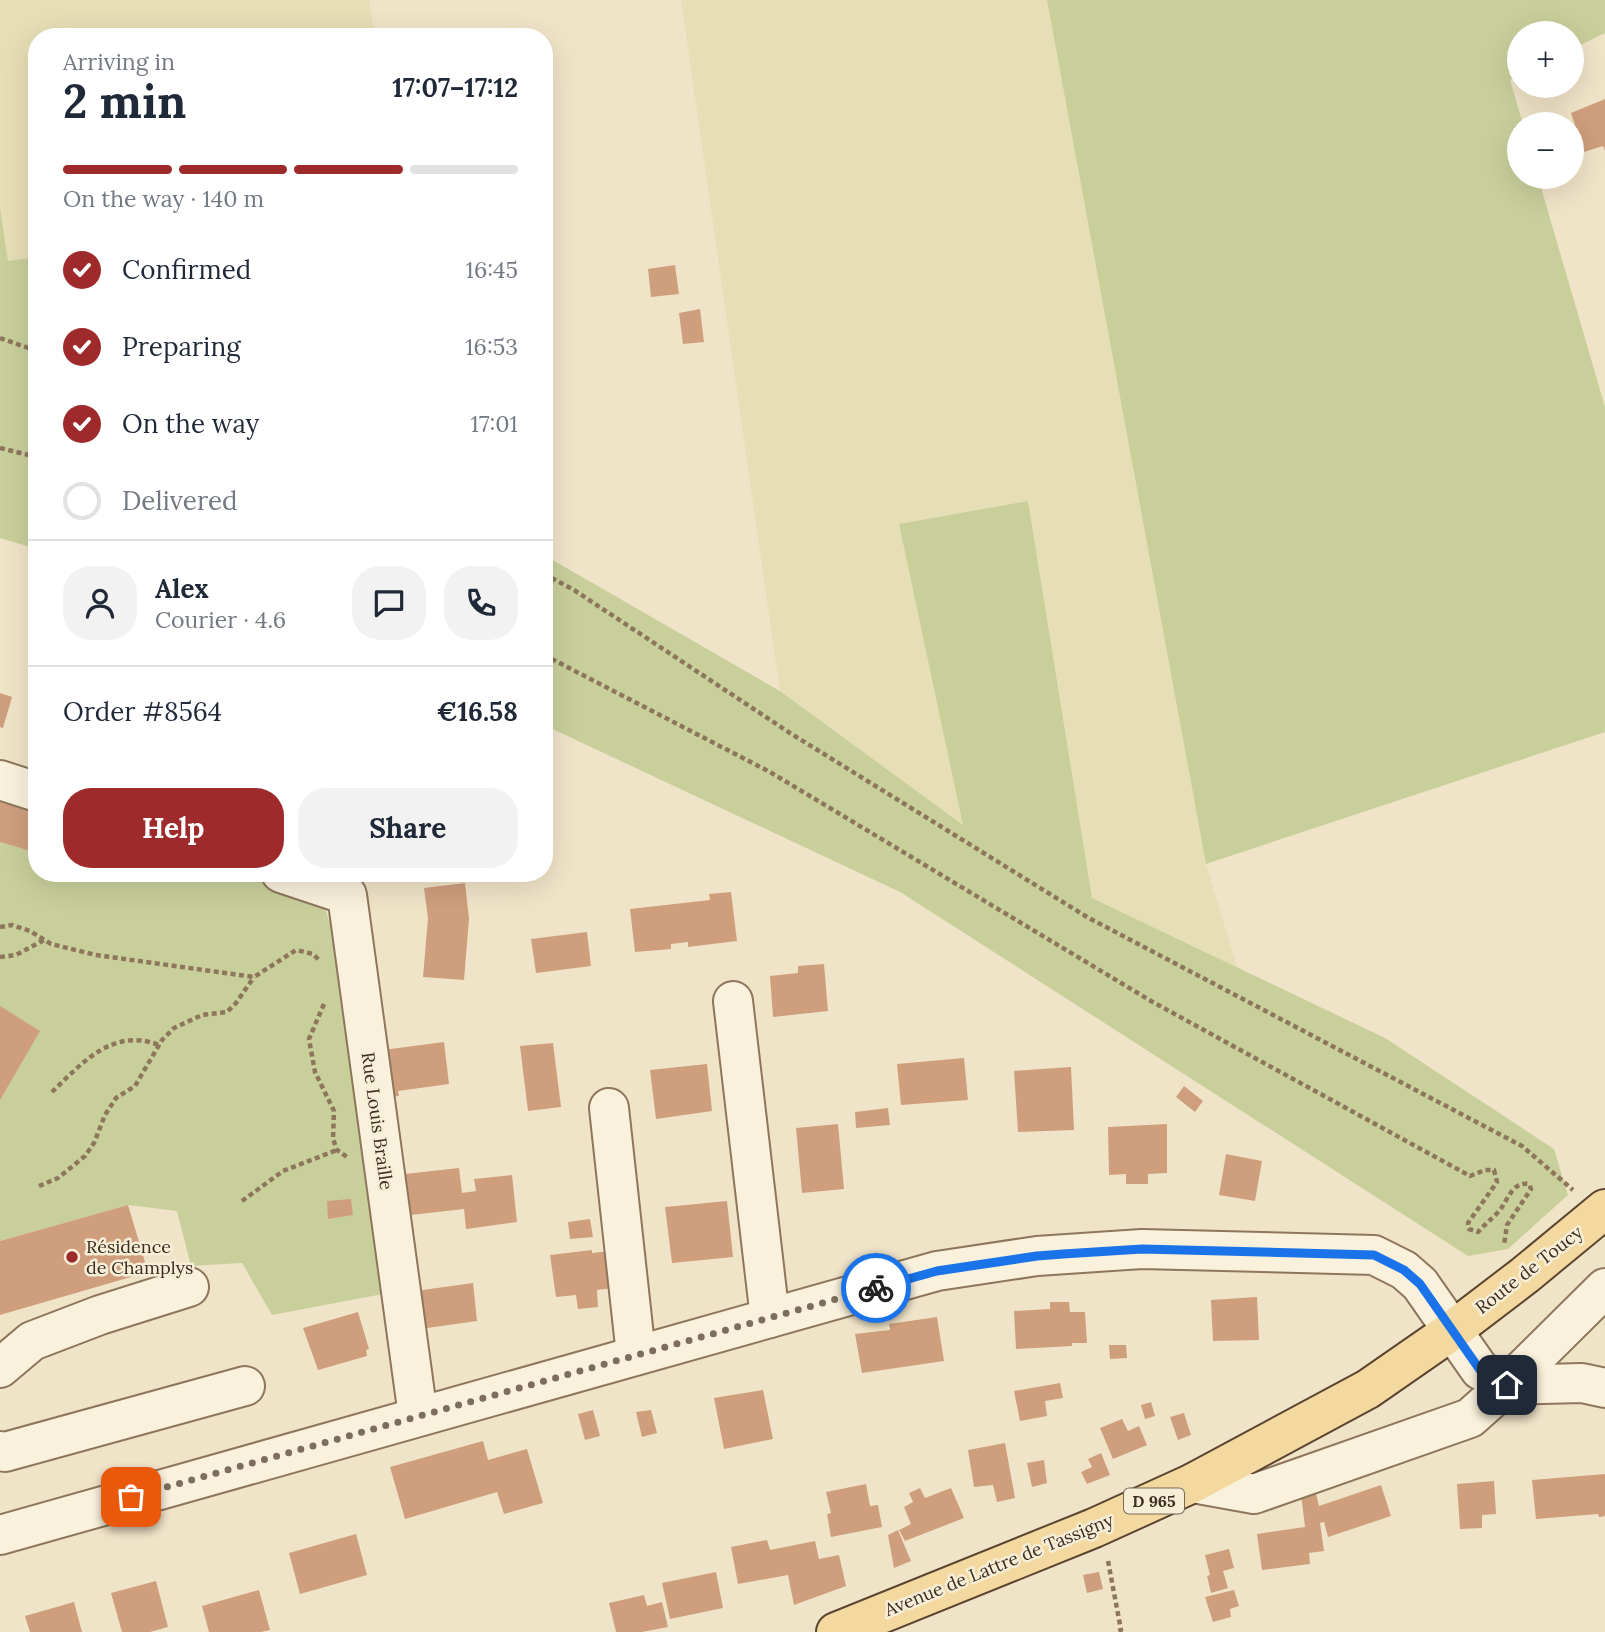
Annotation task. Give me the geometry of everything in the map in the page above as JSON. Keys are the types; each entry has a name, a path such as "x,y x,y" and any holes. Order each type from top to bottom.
{"main road":[{"name":"Route de Toucy","path":"1453,1330 1603,1211"},
{"name":"Avenue de Lattre de Tassigny","path":"836,1632 1094,1528 1193,1483 1368,1389 1453,1330"}],"street":[{"path":"0,780 28,789"},
{"name":"Rue Louis Braille","path":"308,882 346,895 418,1416"},
{"path":"733,1001 771,1318"},
{"path":"610,1108 636,1355"},
{"path":"0,1535 937,1271 1037,1256 1142,1249 1374,1255 1404,1270 1420,1284 1480,1370 1507,1385 1582,1383 1605,1388"},
{"path":"0,1368 32,1341 100,1315 189,1287"},
{"path":"1193,1483 1254,1494 1469,1418 1507,1385 1605,1288"},
{"path":"0,1451 5,1452 244,1386"}],"path":[{"path":"0,338 28,348"},
{"path":"0,448 28,455"},
{"path":"553,579 790,733 1087,917 1522,1146 1603,1211"},
{"path":"553,660 770,772 1151,1001 1470,1176 1485,1170 1494,1170 1497,1182 1471,1218 1469,1229 1474,1232 1478,1232 1499,1210 1514,1188 1523,1183 1529,1184 1531,1189 1507,1225 1504,1246 1525,1275"},
{"path":"0,927 12,925 30,931 51,944 96,955 254,977"},
{"path":"0,957 16,955 45,940"},
{"path":"39,1186 58,1178 85,1156 116,1098 135,1086 159,1045 174,1028 202,1015 227,1012 254,977 296,950 313,954 327,969"},
{"path":"326,1000 309,1039 315,1072 334,1111 334,1139 337,1150 353,1162"},
{"path":"52,1092 96,1052 109,1046 121,1041 144,1040 159,1045"},
{"path":"242,1201 283,1171 337,1150"},
{"path":"1094,1528 1098,1547 1105,1544 1121,1630 1115,1632"}],"shaded area":[{"path":"0,0 369,0 374,28 28,28 28,258 8,261 0,208"},
{"path":"681,0 1047,0 1206,864 1237,967 1092,898 1028,501 899,524 964,826 780,691"}],"green space":[{"path":"1047,0 1605,0 1605,33 1584,43 1584,21 1507,21 1507,98 1515,98 1519,112 1507,112 1507,189 1541,189 1605,407 1605,732 1206,864"},
{"path":"0,208 8,261 28,258 28,546 0,538"},
{"path":"1028,501 1092,898 1385,1038 1554,1149 1568,1195 1508,1249 1468,1256 900,892 553,729 553,560 780,691 963,825 899,524"},
{"path":"0,842 28,850 28,882 282,882 292,885 326,911 351,993 383,1294 272,1315 242,1263 191,1266 177,1211 128,1205 0,1241"}],"building":[{"path":"1605,99 1605,151 1603,146 1584,152 1584,112 1573,112"},
{"path":"675,265 679,294 651,297 648,269"},
{"path":"700,309 704,342 683,344 679,313"},
{"path":"0,693 12,697 3,728 0,727"},
{"path":"0,800 28,808 28,850 0,842"},
{"path":"465,883 469,919 464,980 423,977 428,918 424,888"},
{"path":"731,892 737,941 688,947 688,942 671,944 671,949 635,952 630,909 710,900 709,894"},
{"path":"587,932 591,966 536,973 531,939"},
{"path":"824,964 828,1011 773,1017 770,976 798,973 798,966"},
{"path":"0,1006 40,1031 0,1100"},
{"path":"444,1042 449,1084 398,1091 399,1096 382,1098 375,1051"},
{"path":"553,1043 561,1107 528,1111 520,1046"},
{"path":"964,1058 968,1100 901,1105 897,1064"},
{"path":"707,1064 712,1111 656,1119 650,1070"},
{"path":"1071,1067 1074,1130 1018,1132 1014,1071"},
{"path":"1184,1086 1203,1101 1195,1112 1176,1097"},
{"path":"888,1108 890,1125 856,1128 855,1112"},
{"path":"838,1124 844,1189 802,1193 796,1128"},
{"path":"1167,1124 1167,1173 1148,1174 1148,1184 1126,1184 1126,1174 1109,1175 1108,1127"},
{"path":"1226,1154 1262,1161 1255,1201 1219,1195"},
{"path":"459,1168 462,1193 476,1191 474,1179 512,1175 517,1222 466,1229 464,1209 411,1215 405,1174"},
{"path":"351,1199 353,1215 328,1219 327,1201"},
{"path":"727,1201 733,1257 672,1263 665,1207"},
{"name":"Résidence de Champlys","path":"128,1205 148,1272 0,1315 0,1241"},
{"path":"590,1219 593,1237 570,1239 568,1222"},
{"path":"592,1250 592,1253 610,1251 614,1288 597,1290 598,1307 578,1309 576,1295 556,1297 550,1255"},
{"path":"473,1283 477,1321 413,1330 408,1292"},
{"path":"1257,1297 1259,1340 1213,1341 1211,1300"},
{"path":"1050,1302 1069,1302 1070,1312 1085,1312 1087,1343 1016,1349 1014,1311 1050,1309"},
{"path":"358,1312 369,1349 366,1350 367,1356 318,1370 303,1328"},
{"path":"937,1317 944,1361 862,1373 855,1334 890,1330 889,1324"},
{"path":"1109,1345 1126,1345 1127,1358 1110,1359"},
{"path":"1060,1383 1063,1398 1045,1401 1047,1416 1020,1421 1014,1391"},
{"path":"763,1390 773,1439 724,1449 714,1398"},
{"path":"1151,1402 1155,1416 1145,1419 1141,1405"},
{"path":"593,1410 600,1436 585,1440 578,1414"},
{"path":"651,1410 657,1433 642,1437 636,1412"},
{"path":"1184,1413 1191,1435 1178,1440 1170,1417"},
{"path":"1122,1419 1128,1431 1139,1426 1147,1445 1113,1459 1100,1428"},
{"path":"483,1441 488,1460 527,1449 543,1503 504,1514 497,1492 405,1519 390,1467"},
{"path":"1005,1443 1015,1498 997,1502 993,1485 974,1487 968,1450"},
{"path":"1101,1453 1110,1475 1087,1484 1081,1472 1092,1467 1088,1459"},
{"path":"1044,1460 1047,1483 1032,1487 1027,1463"},
{"path":"1605,1474 1605,1516 1599,1517 1598,1514 1536,1519 1532,1480"},
{"path":"1494,1481 1496,1514 1482,1515 1482,1528 1460,1529 1457,1484"},
{"path":"866,1484 870,1506 878,1505 882,1527 831,1537 827,1514 831,1513 826,1492"},
{"path":"1381,1485 1391,1516 1328,1537 1324,1522 1320,1523 1324,1551 1309,1553 1310,1564 1262,1570 1257,1534 1305,1527 1301,1494 1315,1490 1319,1506"},
{"path":"920,1488 925,1498 951,1488 964,1518 905,1541 899,1530 911,1524 904,1507 913,1502 909,1493"},
{"path":"898,1530 911,1561 894,1568 888,1535"},
{"path":"356,1534 367,1575 300,1594 289,1553"},
{"path":"767,1540 770,1550 815,1541 819,1559 839,1555 846,1586 794,1605 788,1575 738,1584 731,1547"},
{"path":"1229,1549 1234,1568 1223,1571 1228,1588 1211,1593 1205,1555"},
{"path":"716,1572 723,1608 670,1619 662,1583"},
{"path":"1099,1572 1103,1589 1087,1593 1083,1575"},
{"path":"156,1581 168,1627 150,1632 122,1632 111,1593"},
{"path":"259,1590 270,1630 209,1632 202,1606"},
{"path":"1234,1590 1239,1606 1230,1609 1231,1617 1213,1622 1205,1597"},
{"path":"644,1595 647,1606 662,1602 668,1627 642,1632 616,1632 609,1603"},
{"path":"74,1602 82,1632 30,1632 25,1616"}],"way so far":[{"path":"131,1497 876,1288"}],"place":[{"name":"Résidence de Champlys","path":"72,1257"}],"route":[{"path":"876,1288 937,1271 1063,1254 1142,1249 1374,1255 1404,1270 1420,1284 1480,1370 1507,1385"}]}
